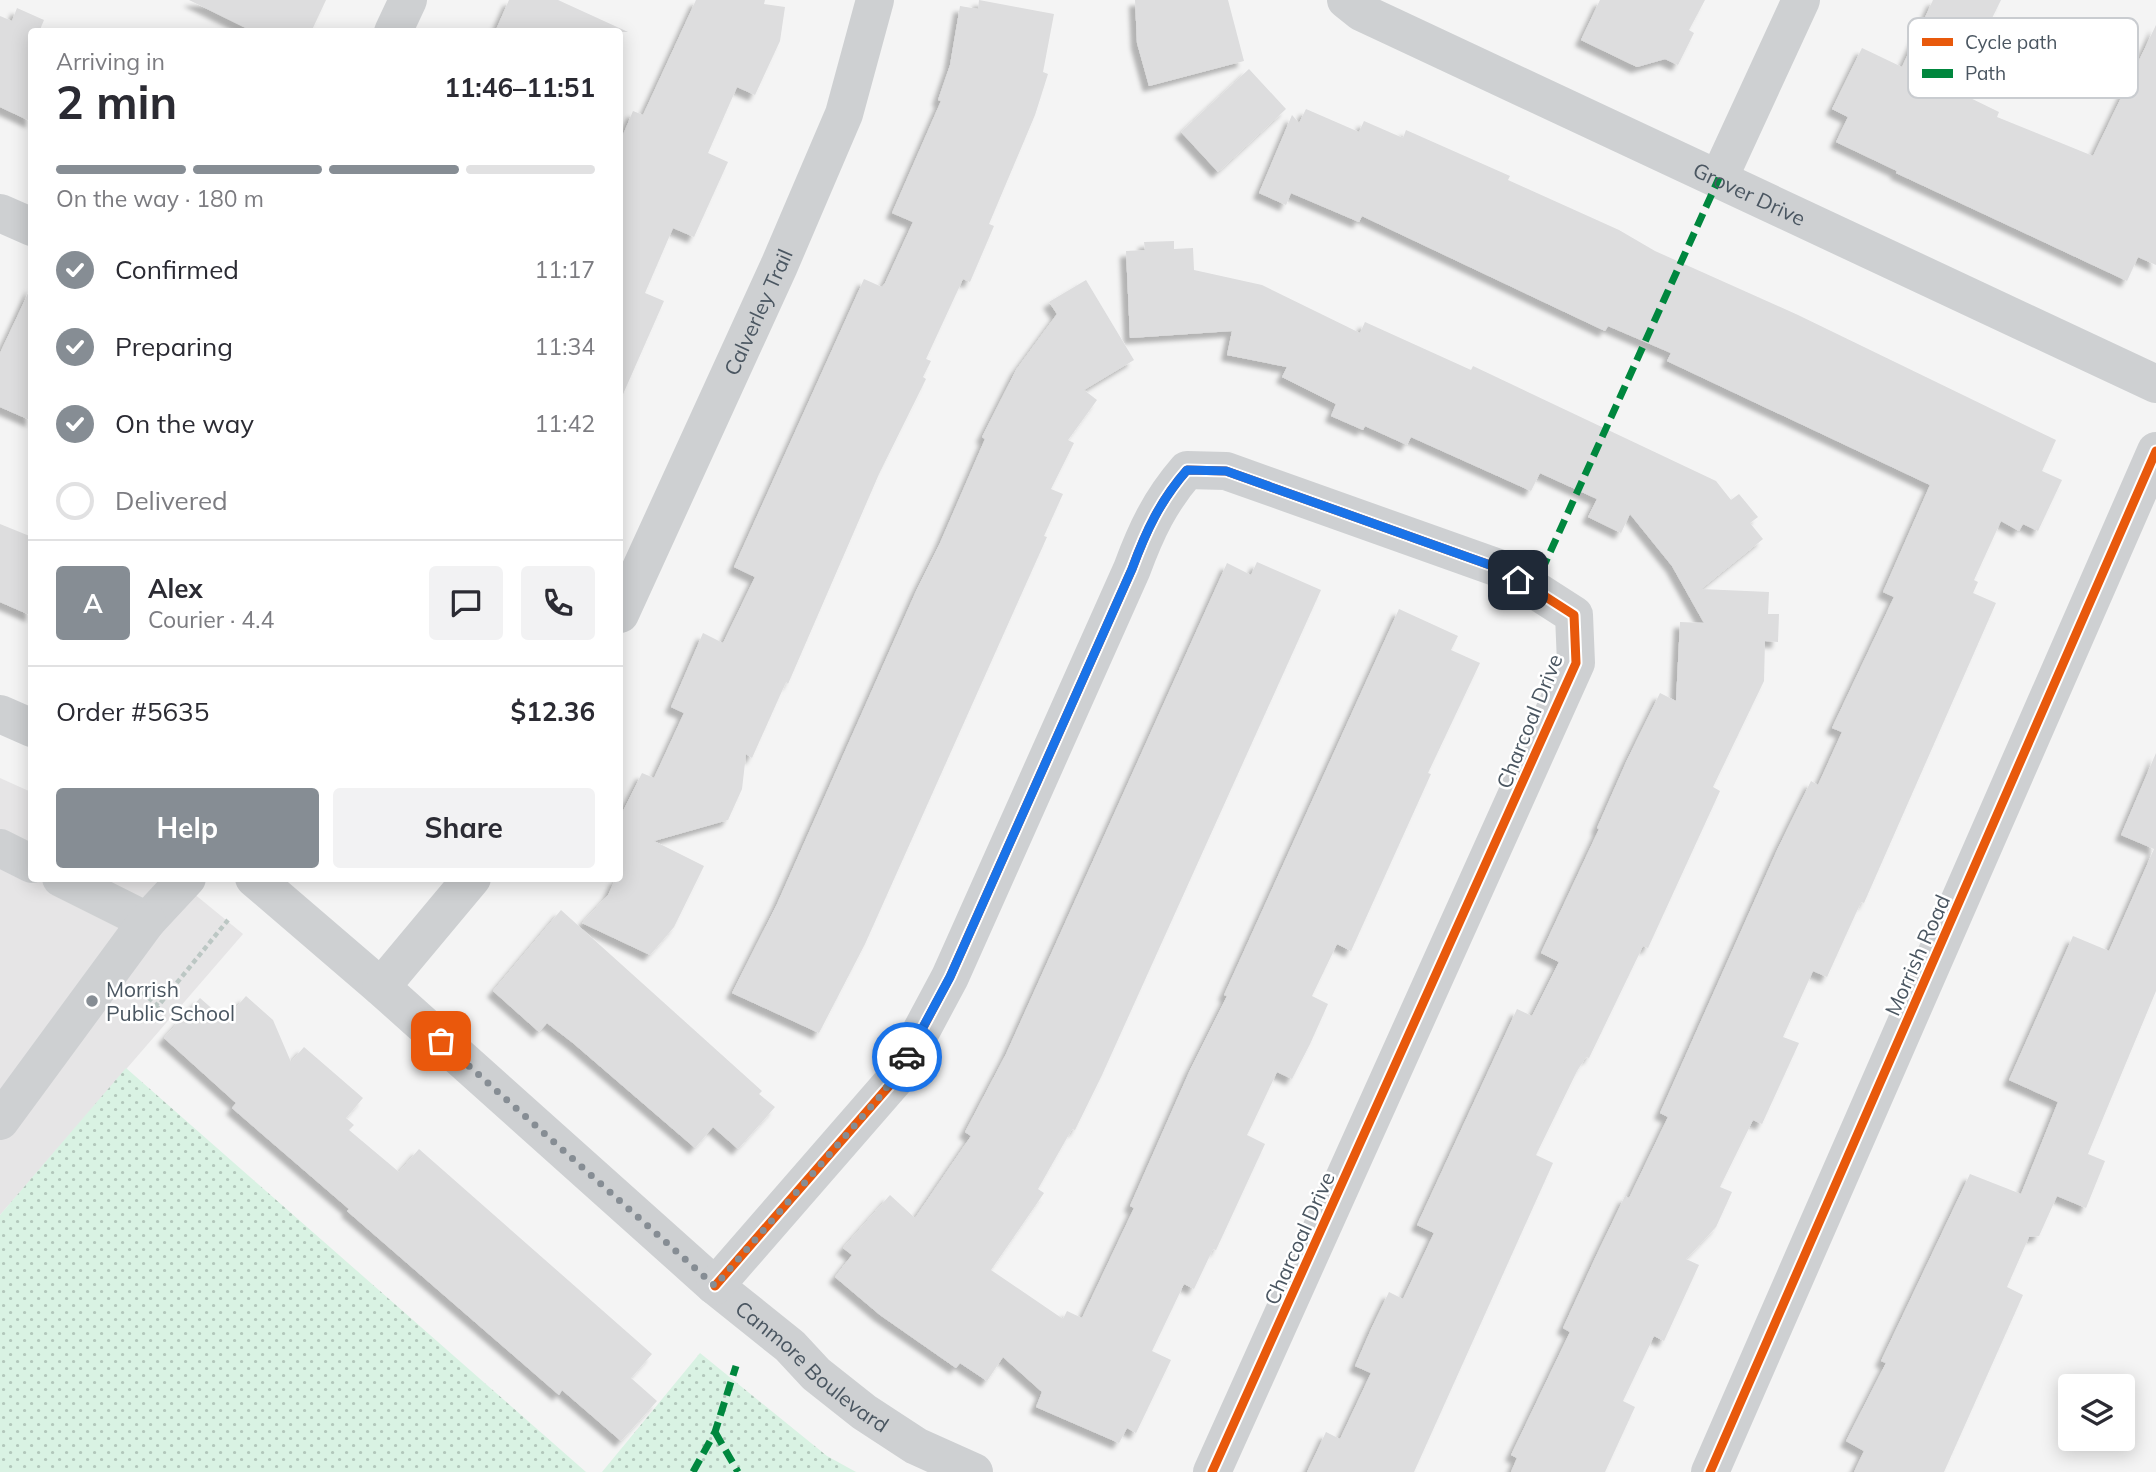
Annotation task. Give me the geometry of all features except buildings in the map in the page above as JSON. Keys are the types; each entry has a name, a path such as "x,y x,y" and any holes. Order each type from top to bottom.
{"street":[{"path":"395,28 408,0"},
{"name":"Calverley Trail","path":"623,607 779,266 844,114 875,0"},
{"name":"Grover Drive","path":"1346,0 1362,12 1391,26 2156,384"},
{"path":"1719,178 1801,0"},
{"path":"0,213 28,226"},
{"name":"Morrish Road","path":"1710,1472 2156,451"},
{"name":"Charcoal Drive","path":"715,1286 896,1078 950,977 1132,569 1149,522 1164,496 1187,470 1226,471 1504,570 1574,615 1576,663 1212,1472"},
{"path":"0,713 28,726"},
{"path":"0,848 28,862"},
{"path":"69,882 146,921"},
{"path":"0,1121 146,921 183,882"},
{"name":"Canmore Boulevard","path":"259,882 381,987 715,1286 863,1412 916,1446 974,1472"},
{"path":"381,987 469,882"}],"path":[{"path":"113,968 158,1006 228,920"}],"shaded area":[{"name":"Morrish Public School","path":"0,778 28,791 28,882 180,882 243,934 0,1215"}],"green space":[{"path":"126,1068 586,1472 0,1472 0,1215"},
{"path":"700,1353 827,1456 856,1472 602,1472"}],"marked path":[{"path":"1533,590 1719,178"},
{"path":"693,1472 715,1432 736,1366"},
{"path":"715,1432 738,1472"}],"cycle path":[{"path":"1710,1472 2156,451"},
{"path":"715,1286 896,1078 950,977 1148,529 1161,505 1187,470 1226,471 1504,570 1574,615 1576,663 1212,1472"}],"way so far":[{"path":"441,1041 715,1286 896,1078 907,1057"}],"place":[{"name":"Morrish Public School","path":"92,1001"}],"route":[{"path":"907,1057 950,977 1132,569 1149,522 1164,496 1187,470 1226,471 1504,570 1518,580"}]}
